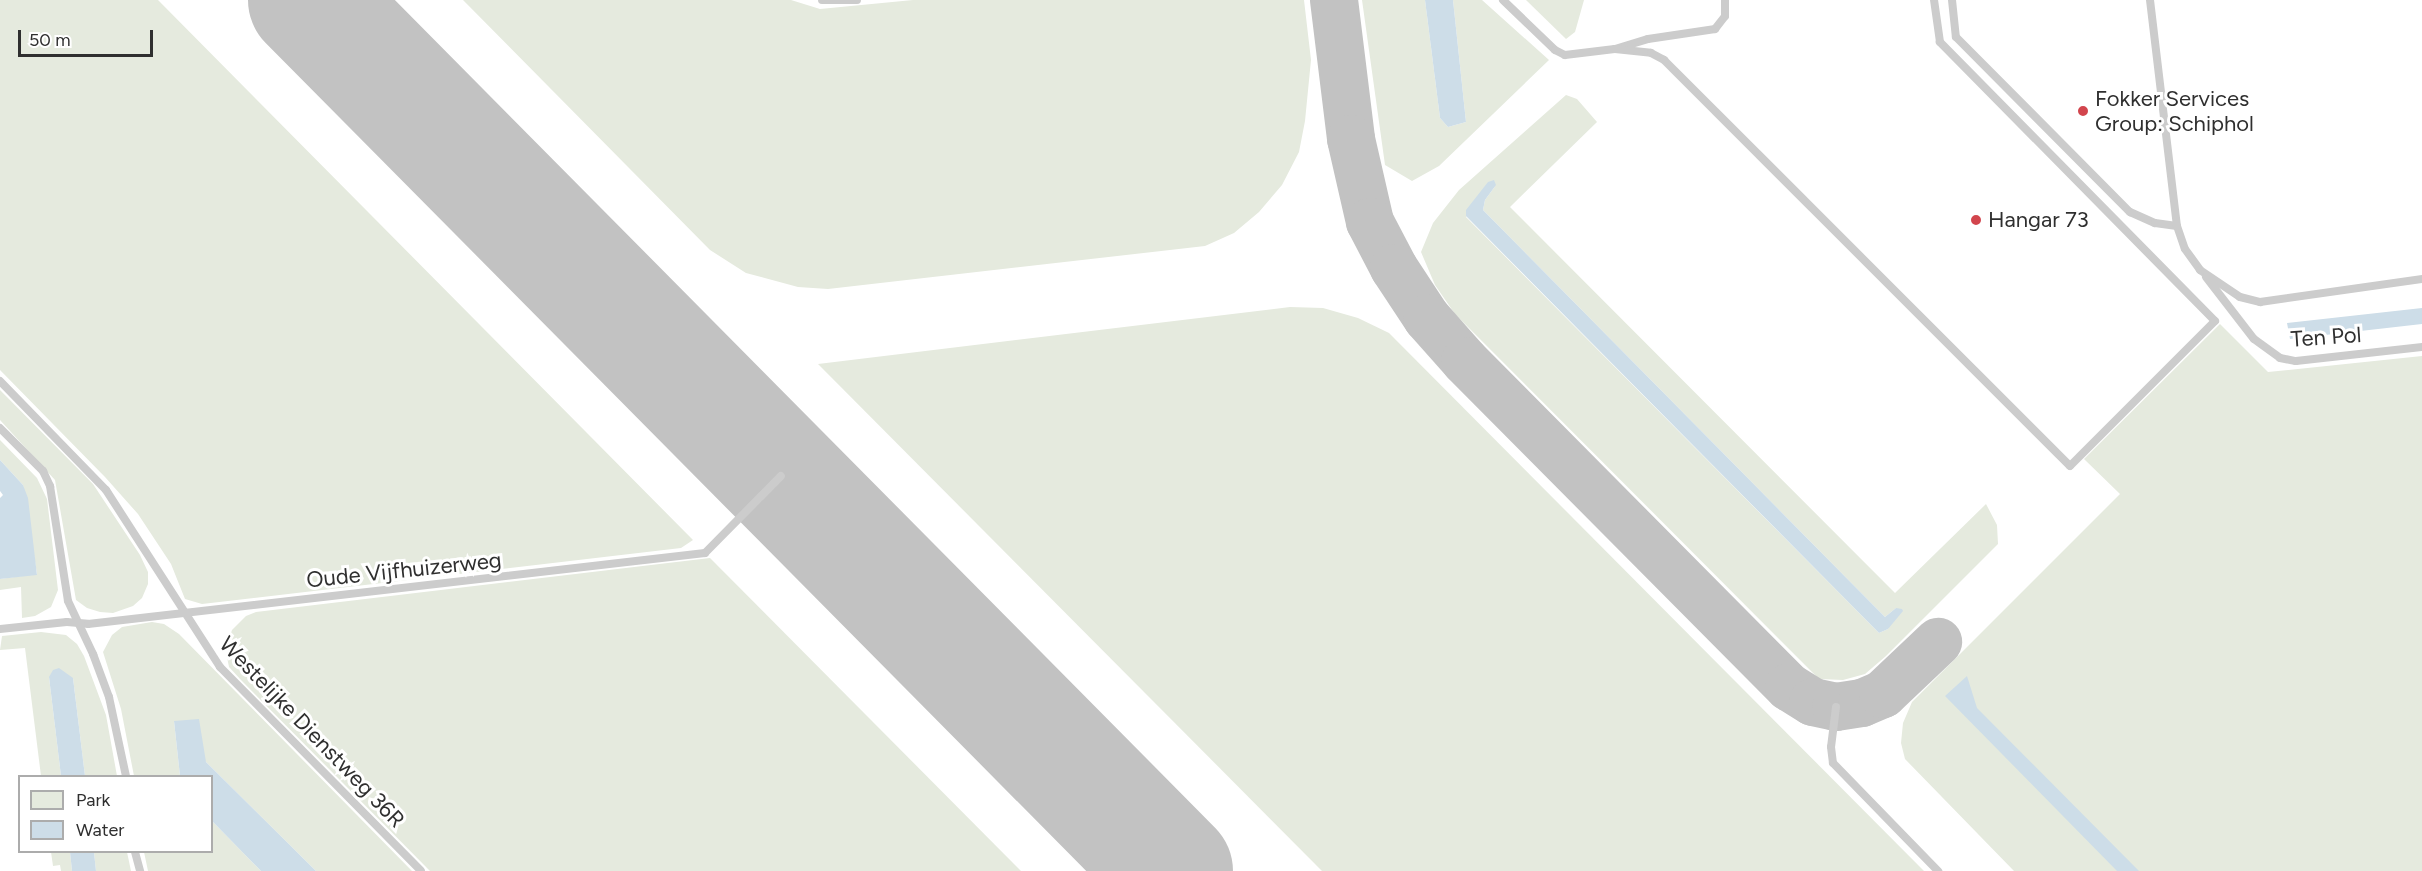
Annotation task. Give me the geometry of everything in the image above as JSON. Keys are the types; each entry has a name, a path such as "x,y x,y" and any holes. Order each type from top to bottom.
{"lane":[{"path":"822,0 857,0"},
{"path":"1503,0 1555,50 1565,55 1615,49 1648,39 1715,29 1725,16 1725,0"},
{"path":"1615,49 1651,53 1664,60 2070,466 2215,321 1940,42 1934,0"},
{"path":"1952,0 1956,37 2130,212 2155,223 2177,226"},
{"name":"Ten Pol","path":"2150,0 2177,226 2184,249 2254,339 2280,358 2296,362 2422,347"},
{"path":"2200,270 2240,297 2260,302 2422,279"},
{"name":"Westelijke Dienstweg 36R","path":"0,381 106,490 183,613 226,674 421,871"},
{"path":"0,428 37,465 49,483 67,595 93,654 114,713 126,775"},
{"name":"Oude Vijfhuizerweg","path":"0,629 183,613 705,553 781,476"},
{"path":"1836,707 1831,747 1833,763 1938,871"},
{"path":"135,853 140,871"}],"green space":[{"path":"0,0 158,0 693,540 681,548 202,604 185,599 171,564 138,514 0,370"},
{"path":"463,0 791,0 820,9 913,0 1304,0 1311,60 1305,121 1299,152 1282,185 1259,212 1234,233 1205,246 828,289 798,287 746,273 710,250"},
{"path":"1362,0 1425,0 1440,118 1448,127 1466,122 1453,0 1482,0 1549,60 1439,166 1412,181 1385,165"},
{"path":"1526,0 1584,0 1575,32 1566,39"},
{"path":"1566,95 1577,99 1597,122 1510,207 1895,593 1986,504 1997,525 1998,544 1886,656 1865,674 1843,680 1819,679 1455,314 1435,285 1421,252 1433,223 1459,190","holes":["1496,185 1485,200 1483,210 1885,617 1896,608 1888,629 1879,633 1466,217"]},
{"path":"1290,307 1323,308 1358,318 1389,333 1924,871 1322,871 818,364"},
{"path":"2220,324 2268,372 2422,356 2422,871 2014,871 1905,759 1901,743 1903,723 1912,702 2120,494 2084,459"},
{"path":"0,390 93,484 140,555 148,572 148,584 142,598 133,606 113,613 100,612 87,608 76,600 55,480 0,420"},
{"path":"0,440 37,478 47,499 58,590 51,607 35,616 22,618 21,587 0,590 0,579 37,574 23,485 0,460"},
{"path":"710,558 1021,871 430,871 229,667 227,645 232,630 246,616 256,612"},
{"path":"152,622 164,624 179,634 412,871 316,871 206,762 174,721 180,775 134,775 121,709 103,652 112,635 122,627"},
{"path":"41,632 66,635 77,644 84,656 106,715 117,775 85,775 73,678 49,677 61,775 41,775 25,648 0,650 2,636"},
{"path":"213,822 261,871 148,871 144,853 213,853"},
{"path":"51,853 70,853 72,871 61,871 60,865 53,866"},
{"path":"94,853 127,853 131,871 96,871"}],"water":[{"path":"1425,0 1453,0 1466,122 1448,127 1440,118"},
{"path":"1494,180 1496,185 1485,200 1483,210 1885,617 1896,608 1902,609 1903,611 1888,629 1879,633 1466,216 1466,210 1488,182"},
{"path":"2422,308 2422,324 2290,339 2287,323"},
{"path":"0,460 23,485 28,498 37,575 0,579 0,498 3,495 0,491"},
{"path":"59,668 73,678 85,775 61,775 49,677 53,670"},
{"path":"1967,676 1977,708 2139,871 2117,871 1945,696"},
{"path":"199,719 206,762 316,871 261,871 213,822 213,775 180,775 174,721"},
{"path":"70,853 94,853 96,871 72,871"}],"taxiway":[{"path":"1334,0 1351,139 1370,222 1394,268 1427,318 1465,361 1789,687 1813,702 1836,707 1862,703 1883,694 1938,642"}],"runway":[{"path":"309,0 1172,871"}],"place":[{"name":"Fokker Services Group: Schiphol","path":"2083,111"},
{"name":"Hangar 73","path":"1976,220"}]}
